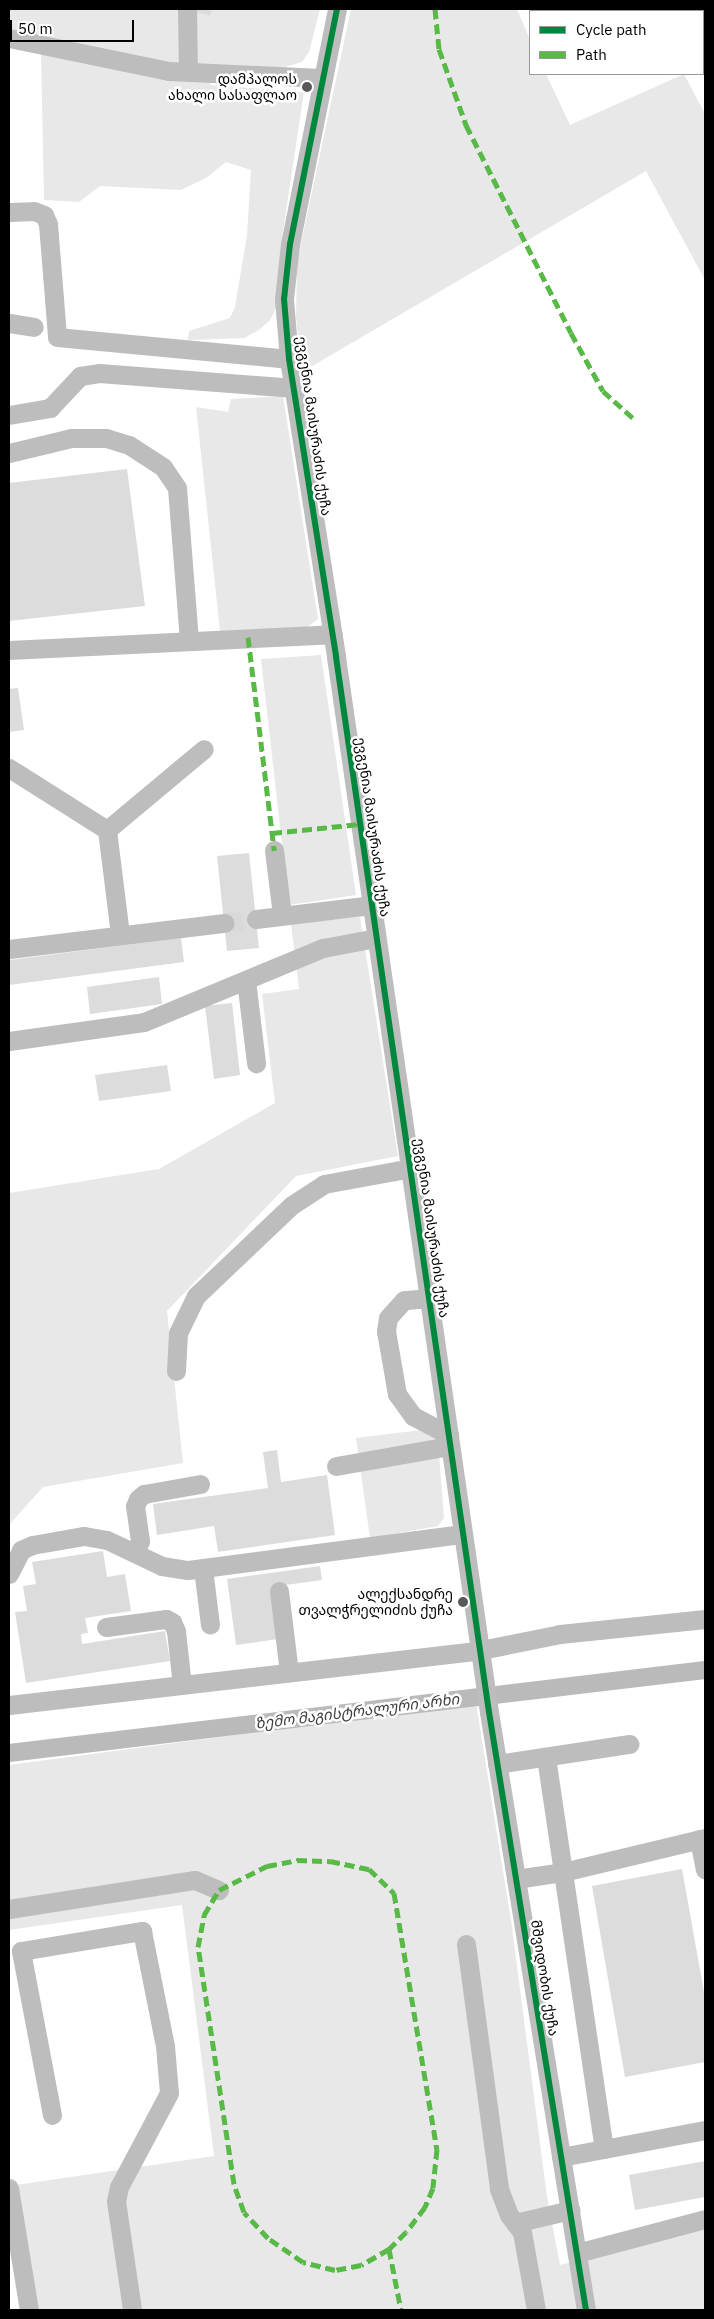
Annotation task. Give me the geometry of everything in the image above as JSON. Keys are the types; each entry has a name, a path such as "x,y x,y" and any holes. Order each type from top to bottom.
{"street":[{"path":"188,9 188,72"},
{"name":"ევგენია მაისურაძის ქუჩა","path":"337,9 321,78 290,244 284,300 289,359 333,634 481,1650"},
{"path":"9,38 188,72 321,78"},
{"path":"9,212 34,211 44,215 48,224 57,337 289,359"},
{"path":"9,323 34,327"},
{"path":"9,416 50,408 80,376 99,373 294,388"},
{"path":"9,453 71,438 106,438 129,445 163,467 177,488 189,640"},
{"path":"9,650 333,634"},
{"path":"107,830 204,749"},
{"path":"9,768 107,830"},
{"path":"107,830 120,936"},
{"path":"274,850 282,915"},
{"path":"256,919 371,905"},
{"path":"9,949 224,923"},
{"path":"9,1041 144,1022 323,948 376,938"},
{"path":"246,980 256,1063"},
{"path":"176,1371 178,1333 196,1296 292,1206 324,1184 411,1168"},
{"path":"429,1298 404,1300 388,1318 386,1330 397,1394 413,1416 450,1440"},
{"path":"336,1466 450,1440"},
{"path":"135,1553 140,1541 135,1506 138,1499 144,1494 200,1484"},
{"path":"9,1574 21,1550 32,1545 84,1536 107,1540 162,1566 188,1570 463,1534"},
{"path":"203,1568 210,1626"},
{"path":"278,1591 289,1672"},
{"path":"9,1706 481,1650 560,1634 705,1618"},
{"path":"106,1627 166,1619 172,1622 176,1630 182,1685"},
{"name":"მშვიდობის ქუჩა","path":"481,1650 497,1764 577,2252 583,2310"},
{"path":"497,1764 630,1744"},
{"path":"546,1757 604,2149"},
{"path":"516,1879 563,1872 702,1838 705,1869"},
{"path":"9,1909 195,1880 219,1890"},
{"path":"52,2115 21,1951 142,1931 165,2046 169,2093 119,2187 116,2201 132,2310"},
{"path":"466,1944 499,2189 508,2215 515,2223 524,2240 536,2310"},
{"path":"561,2157 705,2130"},
{"path":"9,2188 29,2310"},
{"path":"515,2223 570,2210"},
{"path":"577,2252 705,2219"}],"shaded area":[{"path":"9,9 320,9 309,52 302,62 285,67 212,66 210,85 304,92 282,238 277,306 270,320 259,330 244,338 188,340 189,331 230,318 235,307 247,235 251,170 226,162 206,178 181,190 100,186 79,202 44,200 41,53 9,46"},
{"path":"351,9 517,9 529,38 529,75 546,75 570,125 682,75 685,75 705,114 705,280 646,171 302,372 296,317 297,262"},
{"path":"283,396 318,619 305,629 220,631 196,407 228,412 231,399"},
{"path":"321,655 356,895 289,905 261,659"},
{"path":"360,917 398,1156 296,1176 167,1311 183,1463 43,1487 9,1525 9,1193 159,1169 275,1103 262,994 299,989 291,924"},
{"path":"437,1428 444,1518 438,1526 370,1538 356,1438"},
{"path":"476,1703 512,1927 547,2197 560,2265 705,2228 705,2310 36,2310 16,2185 214,2156 182,1905 9,1930 9,1765"}],"building":[{"path":"193,9 212,9 210,16 192,11"},
{"path":"127,469 145,606 9,621 9,483"},
{"path":"18,688 24,730 9,732 9,689"},
{"path":"249,853 259,948 227,951 217,856"},
{"path":"181,938 184,962 9,985 9,960"},
{"path":"159,977 162,1004 90,1014 87,987"},
{"path":"232,1003 240,1075 214,1079 205,1006"},
{"path":"167,1065 171,1091 99,1101 95,1075"},
{"path":"277,1450 281,1482 327,1475 335,1535 218,1552 214,1526 157,1535 153,1504 268,1488 263,1452"},
{"path":"103,1551 107,1577 125,1574 131,1611 85,1618 88,1633 81,1634 82,1644 165,1631 170,1661 26,1683 15,1612 27,1611 23,1586 36,1584 32,1562"},
{"path":"320,1566 322,1580 271,1587 278,1639 236,1645 227,1579"},
{"path":"682,1869 705,1998 705,2062 625,2077 592,1886"},
{"path":"705,2161 705,2197 635,2210 629,2175"}],"waterway":[{"name":"ზემო მაგისტრალური არხი","path":"9,1753 705,1670"}],"tunnel":[{"path":"224,923 256,919"}],"marked path":[{"path":"435,9 439,49 466,125 571,333 603,391 633,418"},
{"path":"248,637 274,850"},
{"path":"272,833 360,824"},
{"path":"297,1860 330,1861 369,1869 394,1893 437,2149 433,2188 425,2207 406,2232 389,2249 361,2265 335,2270 303,2262 268,2238 244,2212 234,2184 198,1947 204,1915 219,1890 267,1866 297,1860"},
{"path":"389,2249 401,2310"}],"cycle path":[{"path":"337,9 290,244 284,299 289,359 336,657 489,1712 586,2310"}],"place":[{"name":"დამპალოს ახალი სასაფლაო","path":"307,87"},
{"name":"ალექსანდრე თვალჭრელიძის ქუჩა","path":"463,1602"}]}
